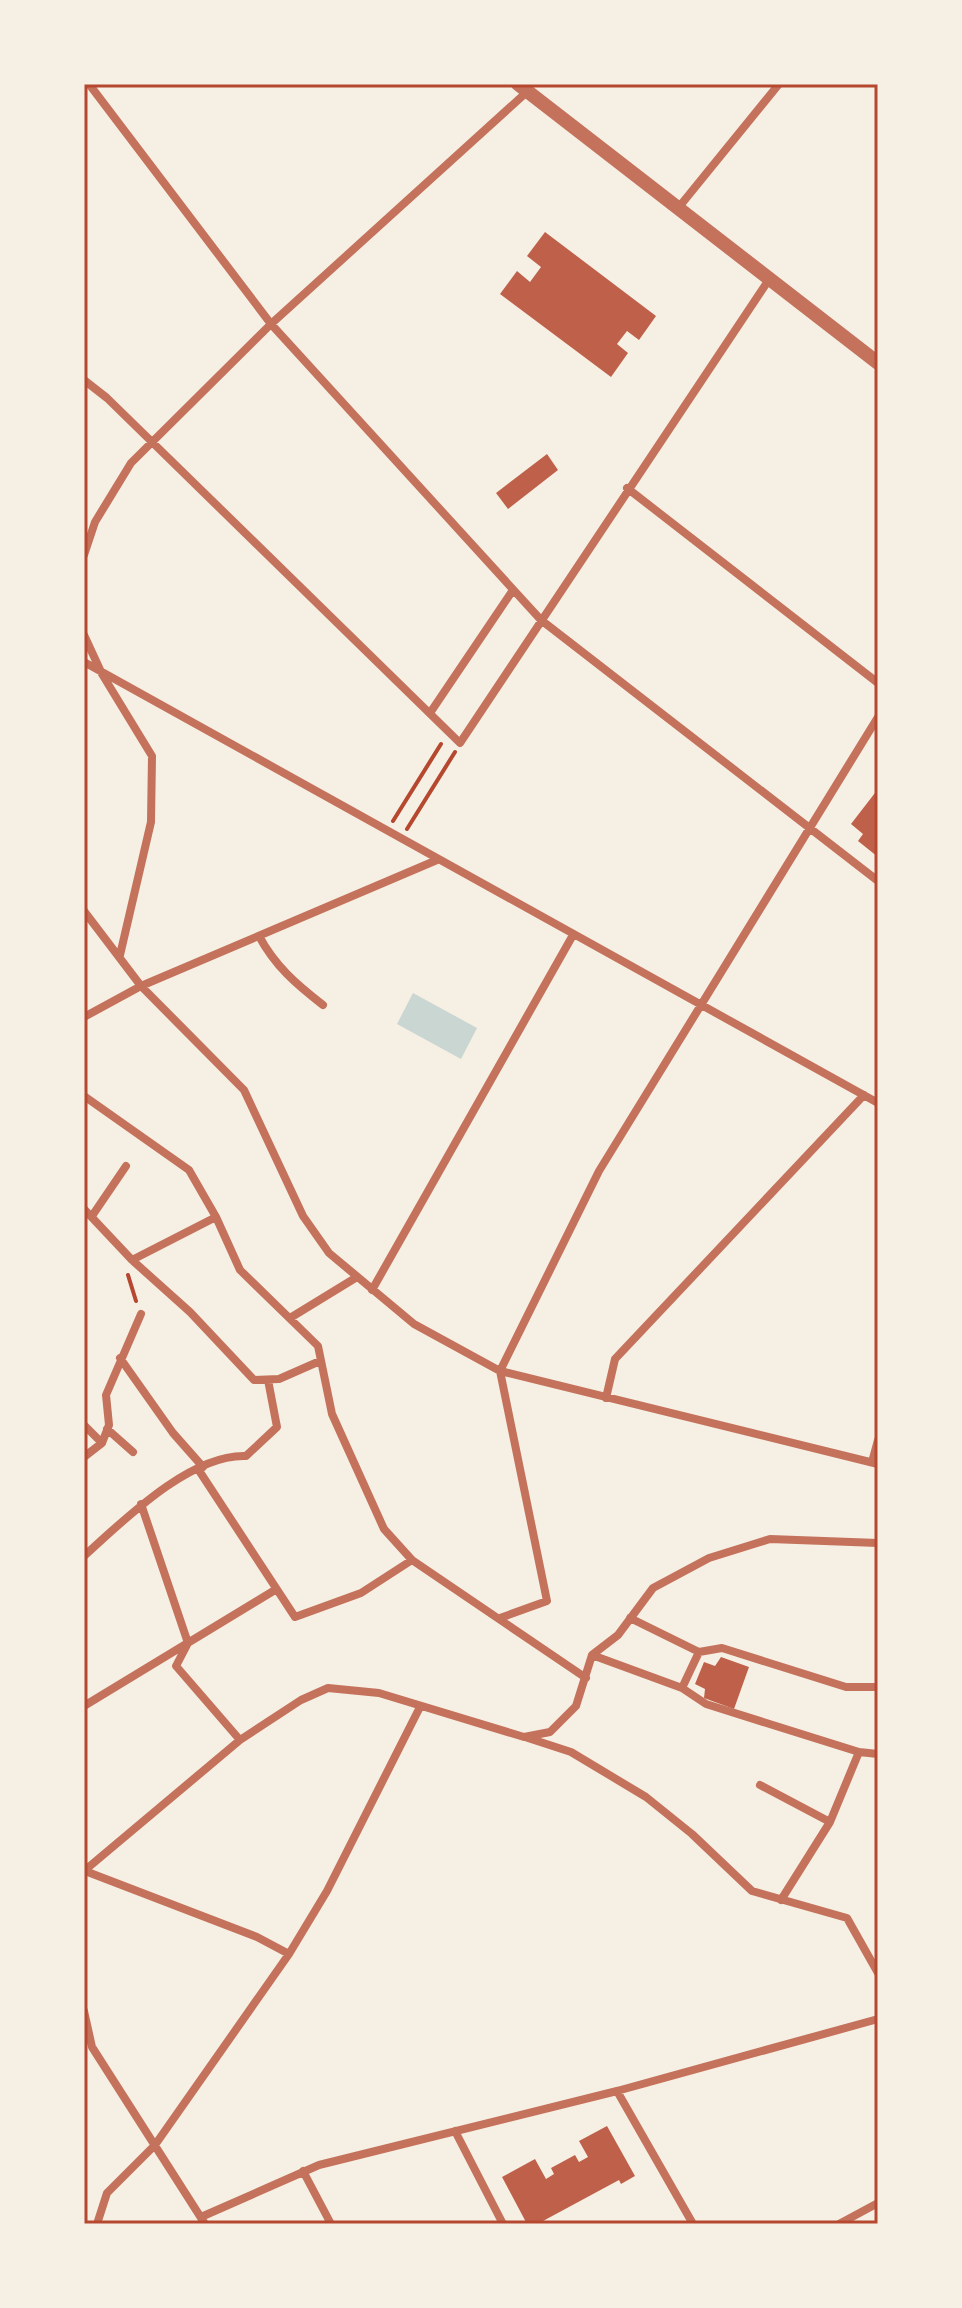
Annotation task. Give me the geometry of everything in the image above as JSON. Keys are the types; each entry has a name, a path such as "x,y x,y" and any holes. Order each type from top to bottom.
{"street":[{"path":"89,84 271,324 541,620 878,881"},
{"path":"679,207 779,84"},
{"path":"84,555 95,522 131,463 271,324 524,87 878,363"},
{"path":"84,380 152,441 460,743 627,488 770,278"},
{"path":"627,488 878,683"},
{"path":"430,713 513,590"},
{"path":"84,635 102,674 152,756 151,822 120,955"},
{"path":"84,662 878,1103"},
{"path":"500,1618 547,1601 500,1371 599,1171 878,717"},
{"path":"84,1017 141,986 437,860"},
{"path":"84,911 141,986 244,1090 303,1216 329,1253 414,1324 500,1371 606,1398 875,1463 878,1440"},
{"path":"372,1290 573,935"},
{"path":"259,936 272,959 290,979 323,1005"},
{"path":"606,1398 615,1359 864,1095"},
{"path":"84,1096 189,1170 216,1217 240,1270 318,1346 332,1414 384,1529 412,1560 586,1678"},
{"path":"92,1216 126,1166"},
{"path":"84,1209 132,1260 190,1312 254,1380 268,1380 320,1361"},
{"path":"132,1260 216,1217"},
{"path":"290,1318 357,1277"},
{"path":"84,1457 102,1443 107,1429 106,1395 141,1314"},
{"path":"120,1358 201,1468 275,1590 295,1617 361,1593 412,1560"},
{"path":"84,1556 141,1504 226,1455 246,1456 277,1427 268,1380"},
{"path":"84,1425 102,1443"},
{"path":"107,1429 133,1452"},
{"path":"141,1504 188,1643 176,1666 240,1740"},
{"path":"524,1737 550,1732 576,1706 592,1655 618,1635 653,1588 709,1558 770,1539 878,1543"},
{"path":"84,1706 275,1590"},
{"path":"630,1618 699,1652 722,1648 846,1687 878,1687"},
{"path":"682,1688 699,1652"},
{"path":"592,1655 682,1688 706,1704 859,1752 878,1754"},
{"path":"289,1954 257,1937 84,1871 240,1740 301,1700 328,1688 379,1693 571,1752 646,1797 692,1834 752,1891 847,1918 878,1973"},
{"path":"97,2224 107,2193 155,2145 289,1954 327,1891 420,1707"},
{"path":"781,1900 830,1822 859,1752"},
{"path":"760,1785 830,1822"},
{"path":"84,2011 88,2049 203,2220 303,2171 617,2091 878,2019"},
{"path":"617,2091 693,2224"},
{"path":"455,2131 503,2224"},
{"path":"303,2171 331,2224"},
{"path":"839,2224 878,2203"}],"path":[{"path":"386,831 449,732"},
{"path":"400,839 460,743"},
{"path":"132,1260 125,1268 141,1314"}],"shaded area":[{"path":"413,993 477,1028 461,1059 397,1024"}],"building":[{"path":"545,232 656,316 639,340 627,331 617,344 628,353 611,377 500,294 517,271 530,282 541,267 527,256"},
{"path":"547,454 558,470 508,509 496,493"},
{"path":"878,789 878,857 858,841 863,834 851,824"},
{"path":"721,1657 749,1667 734,1709 704,1698 705,1689 695,1684 704,1662 715,1666"},
{"path":"607,2126 635,2176 621,2184 619,2180 543,2221 545,2224 527,2224 502,2177 535,2159 546,2179 554,2174 551,2168 575,2155 579,2162 588,2157 579,2141"}]}
